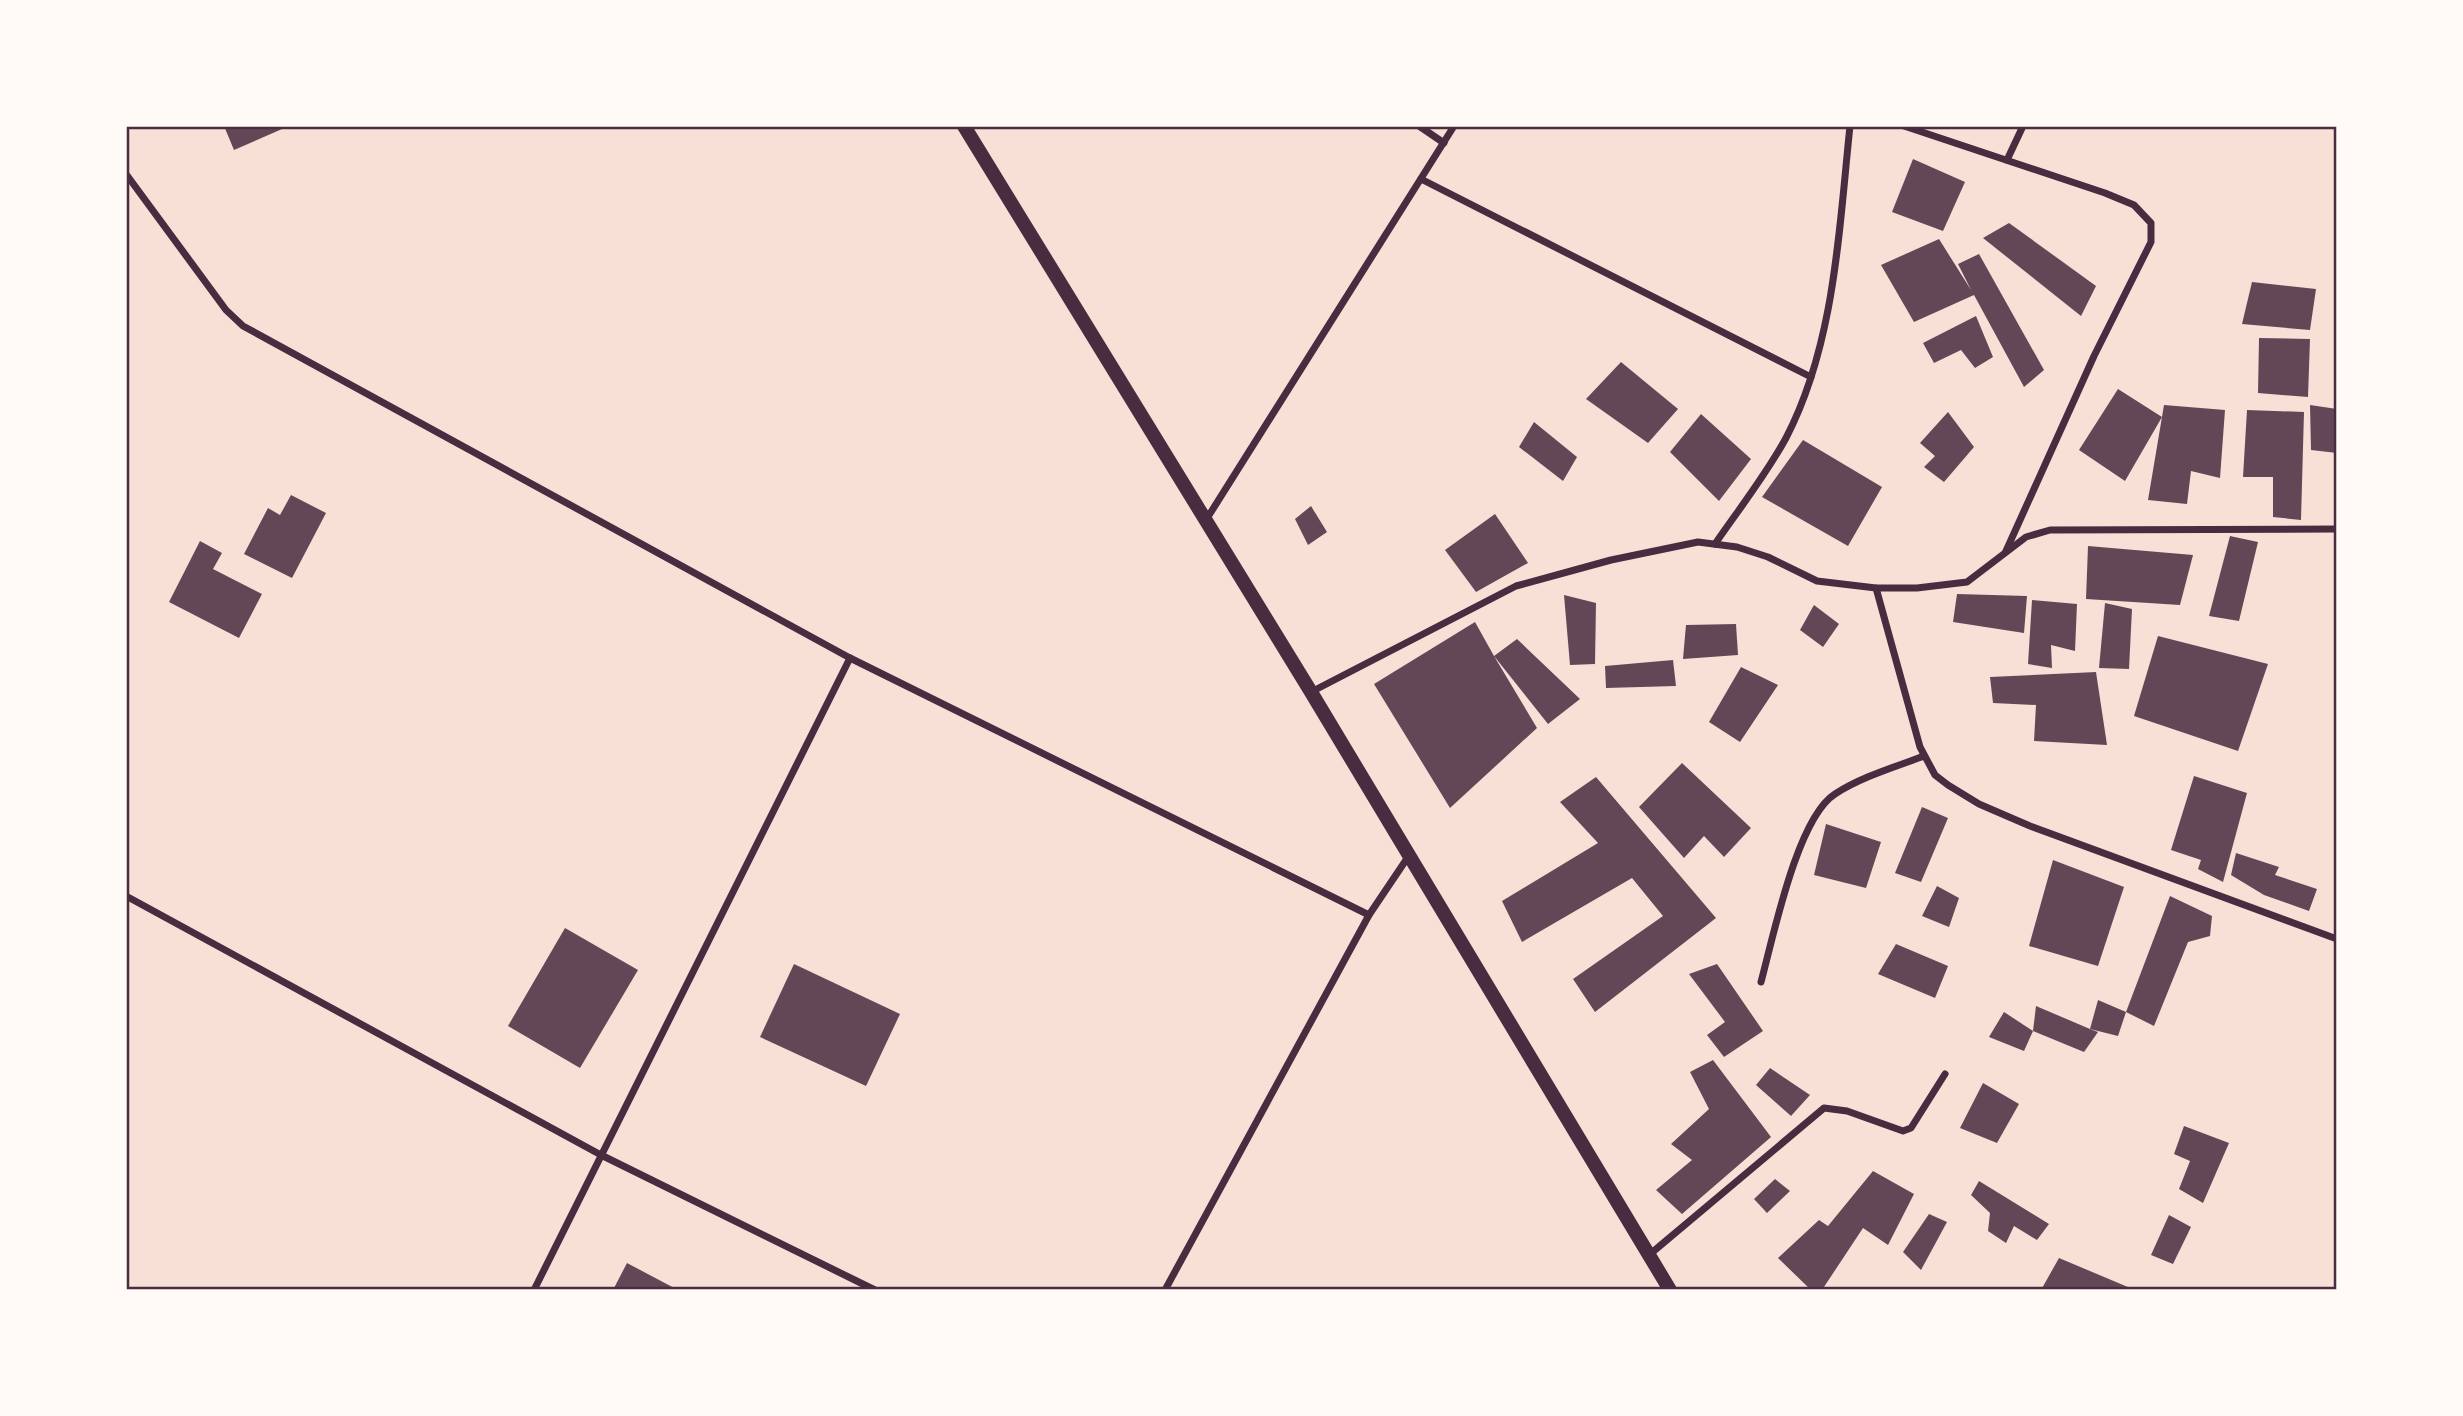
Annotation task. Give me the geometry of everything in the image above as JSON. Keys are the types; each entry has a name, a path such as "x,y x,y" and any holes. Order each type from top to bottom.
{"main road":[{"path":"964,126 1311,692 1670,1290"}],"street":[{"path":"1419,126 1444,143"},
{"path":"1206,521 1454,126"},
{"path":"1715,544 1786,436 1811,377 1831,279 1850,126"},
{"path":"1904,126 2134,205 2145,215 2153,233 2006,551"},
{"path":"2007,160 2024,126"},
{"path":"126,174 226,310 243,326 850,658 1369,915"},
{"path":"1421,178 1811,377"},
{"path":"1311,692 1516,586 1611,560 1698,542 1737,547 1768,557 1817,581 1876,588 1917,588 1967,582 2026,537 2050,530 2337,529"},
{"path":"1876,588 1924,756 1935,775 1979,804 2030,826 2337,939"},
{"path":"534,1290 850,658"},
{"path":"1760,982 1793,867 1820,807 1834,794 1924,756"},
{"path":"1165,1290 1369,915 1408,857"},
{"path":"126,896 601,1156 875,1290"},
{"path":"1649,1256 1824,1108 1847,1111 1903,1131 1911,1128 1945,1074"}],"building":[{"path":"224,126 289,126 234,150"},
{"path":"1913,159 1965,182 1943,231 1892,212"},
{"path":"2009,223 2096,286 2081,316 1983,238"},
{"path":"1939,239 1971,290 1958,264 1979,254 2044,370 2024,387 1974,295 1914,322 1881,265"},
{"path":"2252,282 2316,289 2310,330 2242,324"},
{"path":"1976,316 1993,357 1975,368 1961,350 1934,363 1923,343"},
{"path":"2259,338 2310,339 2308,397 2258,393"},
{"path":"1621,362 1678,409 1648,443 1586,399"},
{"path":"2118,389 2162,417 2125,481 2079,450"},
{"path":"2164,405 2225,410 2220,478 2191,471 2187,504 2148,500"},
{"path":"2310,405 2337,409 2337,453 2311,450"},
{"path":"2247,410 2304,412 2301,520 2273,517 2273,477 2243,477"},
{"path":"1948,412 1974,447 1944,482 1924,467 1935,456 1920,443"},
{"path":"1701,414 1751,459 1719,501 1670,452"},
{"path":"1534,422 1577,457 1563,481 1519,447"},
{"path":"1803,440 1882,487 1848,546 1762,497"},
{"path":"291,495 326,513 292,578 244,554 268,508 280,515"},
{"path":"1311,506 1327,532 1308,545 1295,519"},
{"path":"1495,514 1528,563 1476,592 1445,550"},
{"path":"2230,536 2258,542 2239,621 2209,616"},
{"path":"200,541 222,553 213,569 262,594 239,638 169,602"},
{"path":"2088,546 2193,555 2180,605 2086,599"},
{"path":"1957,594 2027,596 2024,633 1953,622"},
{"path":"1564,595 1596,603 1595,664 1570,665"},
{"path":"2032,600 2077,604 2075,651 2051,645 2052,668 2028,664"},
{"path":"2105,603 2132,609 2129,669 2099,668"},
{"path":"1814,605 1839,624 1823,647 1800,630"},
{"path":"1475,622 1537,728 1450,808 1374,684"},
{"path":"1736,624 1738,655 1683,659 1686,625"},
{"path":"2158,636 2268,664 2238,751 2134,716"},
{"path":"1517,639 1580,699 1548,724 1494,656"},
{"path":"1673,660 1676,686 1606,688 1605,666"},
{"path":"1741,667 1778,685 1740,742 1709,722"},
{"path":"2096,672 2107,745 2034,741 2036,705 1993,703 1990,677"},
{"path":"1682,763 1751,828 1724,857 1704,836 1684,858 1639,807"},
{"path":"2194,776 2247,793 2223,882 2198,869 2201,860 2171,850"},
{"path":"1596,777 1716,918 1595,1012 1573,979 1663,916 1632,878 1522,942 1502,901 1598,843 1560,802"},
{"path":"1922,807 1948,818 1921,882 1895,873"},
{"path":"1826,824 1881,842 1866,888 1814,875"},
{"path":"2236,853 2279,867 2275,875 2317,889 2309,911 2264,895 2231,875"},
{"path":"2053,860 2124,887 2098,966 2029,946"},
{"path":"1937,886 1959,898 1949,927 1922,916"},
{"path":"2170,896 2212,916 2210,936 2188,942 2154,1026 2126,1012"},
{"path":"565,928 638,970 580,1068 508,1026"},
{"path":"1896,944 1948,966 1935,998 1878,974"},
{"path":"794,964 900,1014 866,1086 760,1037"},
{"path":"1717,964 1763,1031 1724,1057 1707,1035 1725,1022 1689,974"},
{"path":"2098,1000 2126,1012 2118,1036 2090,1029"},
{"path":"2036,1006 2098,1032 2084,1052 2033,1031"},
{"path":"2004,1012 2033,1031 2024,1051 1989,1037"},
{"path":"1713,1060 1771,1137 1682,1214 1656,1190 1692,1160 1671,1144 1709,1109 1690,1072"},
{"path":"1770,1068 1810,1095 1791,1116 1756,1085"},
{"path":"1983,1083 2019,1104 1997,1143 1960,1128"},
{"path":"2184,1126 2229,1143 2203,1203 2179,1189 2190,1161 2174,1154"},
{"path":"1873,1171 1914,1194 1888,1245 1863,1228 1822,1290 1811,1290 1778,1258 1819,1220 1828,1226"},
{"path":"1775,1179 1790,1191 1767,1213 1754,1199"},
{"path":"1979,1181 2049,1224 2037,1240 2014,1226 2006,1243 1988,1231 1990,1213 1971,1195"},
{"path":"1929,1214 1947,1222 1921,1270 1903,1252"},
{"path":"2169,1215 2191,1227 2173,1264 2151,1255"},
{"path":"2059,1258 2135,1290 2041,1290"},
{"path":"627,1263 678,1290 613,1290"}]}
